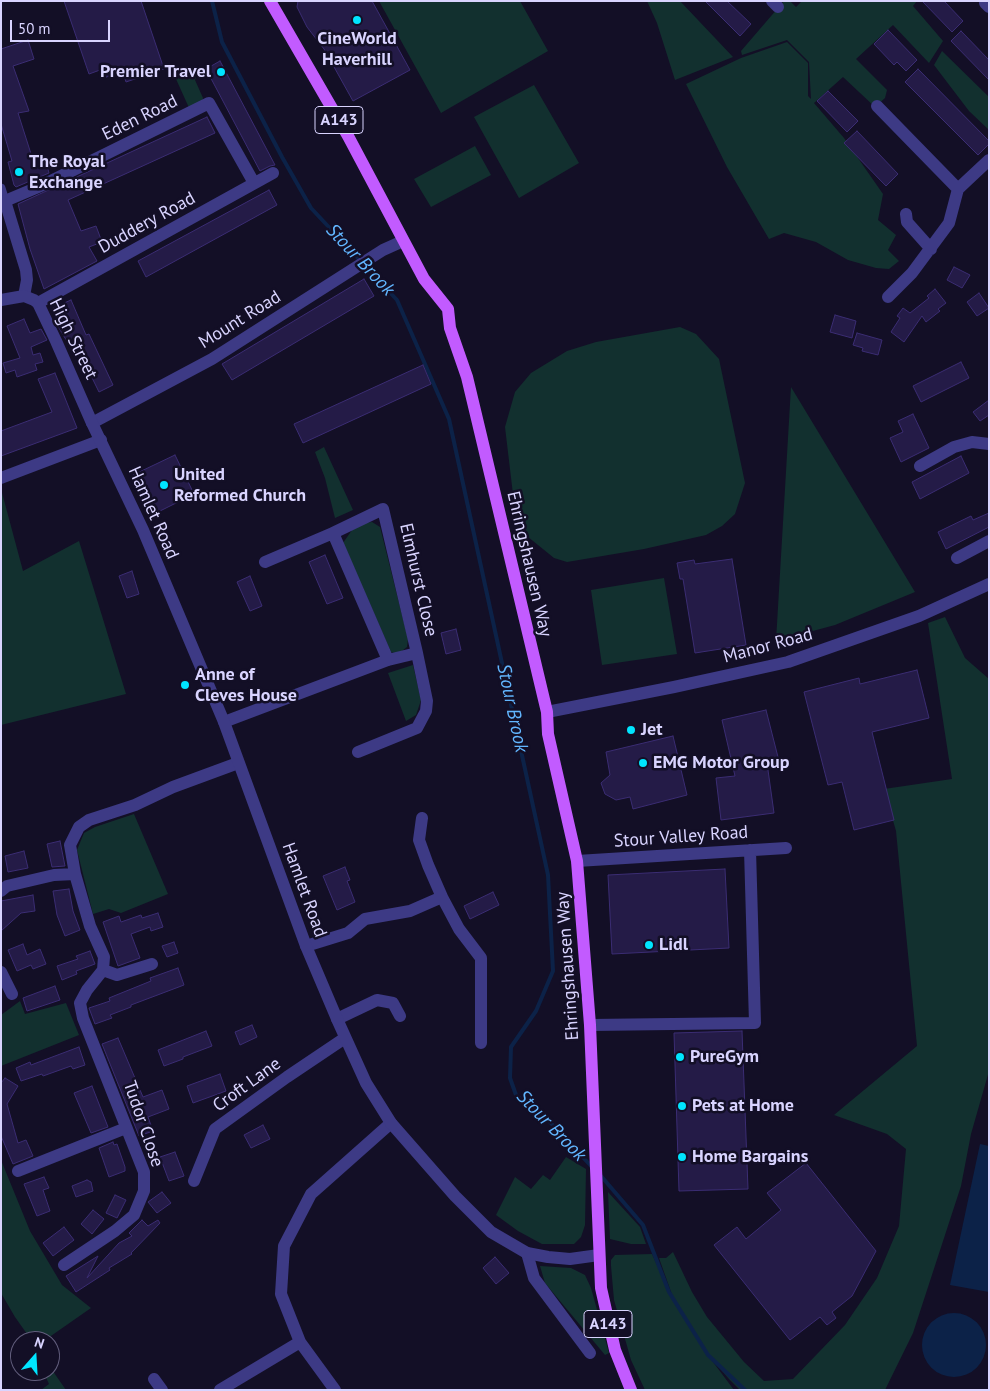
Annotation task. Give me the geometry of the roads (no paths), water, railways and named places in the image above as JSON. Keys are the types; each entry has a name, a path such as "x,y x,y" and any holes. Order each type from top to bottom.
{"main road":[{"name":"Ehringshausen Way","path":"270,1 348,136 424,278 448,309 450,328 467,377 547,712 548,734 577,861 590,1025 599,1255"},
{"name":"A143","path":"599,1255 601,1288 608,1323 615,1350 631,1390"}],"street":[{"name":"Eden Road","path":"5,201 43,185 209,103 254,183"},
{"path":"877,106 958,190"},
{"path":"888,297 912,273 949,224 958,190 989,160"},
{"name":"Duddery Road","path":"38,304 273,173"},
{"name":"High Street","path":"1,188 26,270 27,280 24,296 38,304 92,423"},
{"path":"906,214 907,222 931,249"},
{"name":"Mount Road","path":"92,423 212,359 378,253 403,241"},
{"path":"1,300 24,296"},
{"name":"Hamlet Road","path":"92,423 143,530 224,722 306,946 366,1082 391,1123 455,1196 491,1232 527,1253 548,1258 599,1255"},
{"path":"1,478 101,440"},
{"path":"920,466 954,447 972,442 989,444"},
{"name":"Elmhurst Close","path":"265,562 383,510 417,654 427,701 426,711 417,728 358,752"},
{"path":"333,533 388,660"},
{"path":"957,558 989,541"},
{"name":"Manor Road","path":"547,712 788,662 919,616 989,584"},
{"name":"Elmhurst Close","path":"224,722 388,660 417,654"},
{"path":"152,964 117,976 103,970 104,957 90,926 75,874 70,845 79,827 89,820 238,763"},
{"path":"422,818 419,840 428,865 442,897 459,928 481,958 481,1042"},
{"name":"Stour Valley Road","path":"577,861 786,848"},
{"path":"590,1025 755,1023 750,850"},
{"path":"1,891 7,886 54,875 75,874"},
{"path":"306,946 348,933 365,919 410,911 442,897"},
{"name":"Tudor Close","path":"64,1265 115,1231 134,1215 144,1191 144,1172 83,1018 80,1003 87,990 103,970"},
{"path":"1,972 12,994"},
{"path":"337,1019 377,1000 393,1003 400,1016"},
{"name":"Croft Lane","path":"194,1181 215,1129 345,1038"},
{"path":"334,1390 300,1342 281,1294 284,1246 311,1194 391,1123"},
{"path":"18,1171 126,1128"},
{"path":"527,1253 534,1278 590,1353"},
{"path":"220,1390 300,1342"},
{"path":"154,1378 162,1390"}],"water":[{"path":"980,1144 989,1146 989,1292 950,1285"},
{"path":"948,1313 960,1313 977,1322 984,1333 986,1345 984,1357 977,1368 960,1377 948,1377 936,1372 927,1363 922,1351 922,1339 927,1327 936,1318"}],"waterway":[{"name":"Stour Brook","path":"212,1 222,42 282,157 311,208 397,300 449,419 548,875 553,971 536,1011 511,1047 510,1078 516,1095 548,1120 592,1167"},
{"name":"Stour Brook","path":"601,1176 643,1225 669,1292 708,1355 745,1390"}],"place":[{"name":"CineWorld Haverhill","path":"357,20"},
{"name":"Premier Travel","path":"221,72"},
{"name":"The Royal Exchange","path":"19,172"},
{"name":"United Reformed Church","path":"164,485"},
{"name":"Anne of Cleves House","path":"185,685"},
{"name":"Jet","path":"631,730"},
{"name":"EMG Motor Group","path":"643,763"},
{"name":"Lidl","path":"649,945"},
{"name":"PureGym","path":"680,1057"},
{"name":"Pets at Home","path":"682,1106"},
{"name":"Home Bargains","path":"682,1157"}]}
